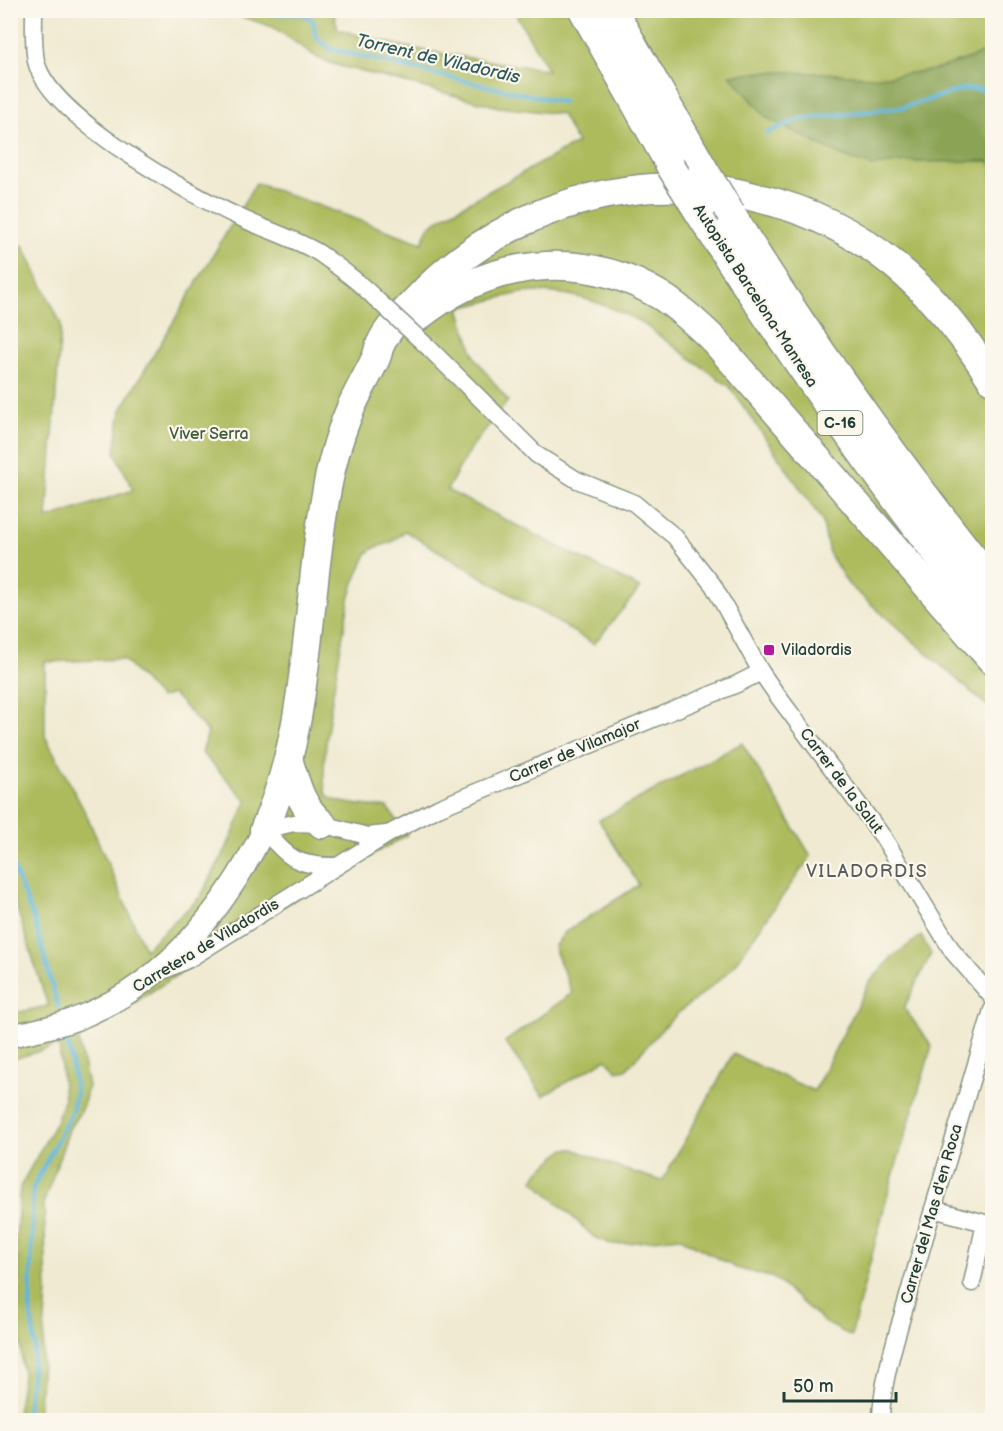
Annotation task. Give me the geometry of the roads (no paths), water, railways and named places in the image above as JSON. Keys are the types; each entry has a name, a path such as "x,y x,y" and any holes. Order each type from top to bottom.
{"highway":[{"name":"Autopista Barcelona-Manresa","path":"583,10 671,167 795,360 886,488 993,624"},
{"name":"Autopista Barcelona-Manresa","path":"613,10 703,168 792,309 856,403 993,582"},
{"path":"264,830 276,803 289,762 298,721 324,504 334,457 348,413 376,358 380,344 392,326 445,270 474,248 531,217 570,202 605,194 643,188 699,187 747,195 821,218 857,238 906,274 953,322 993,380"},
{"path":"376,358 387,351 418,317 437,301 461,287 508,271 549,266 571,267 598,271 640,285 681,310 714,340 993,660"},
{"path":"289,762 300,795 309,813 322,824"}],"street":[{"name":"Carrer de la Salut","path":"34,10 36,62 49,85 74,114 118,149 188,190 239,217 290,238 318,253 376,299 537,455 578,480 634,503 675,537 713,585 761,672 883,837 953,952 993,997"},
{"name":"Carrer de Vilamajor","path":"390,833 438,808 761,672"},
{"path":"151,976 186,945 208,921 245,867 264,830 294,823 322,824 367,836 390,833"},
{"path":"264,830 291,858 306,865 338,866"},
{"name":"Carretera de Viladordis","path":"10,1036 89,1014 126,994 151,976 189,959 390,833"},
{"name":"Carrer del Mas d'en Roca","path":"881,1420 891,1356 993,1010"},
{"path":"933,1209 985,1223 972,1283"}],"waterway":[{"name":"Torrent de Viladordis","path":"254,10 271,14 304,14 313,21 316,37 331,49 563,102"},
{"name":"Torrent de Viladordis","path":"766,133 801,119 904,107 964,89 992,89"},
{"name":"Torrent de Viladordis","path":"10,859 35,922 58,1007"},
{"name":"Torrent de Viladordis","path":"26,1420 35,1346 30,1307 33,1188 72,1111 76,1092 68,1041"}],"place":[{"name":"Viladordis","path":"769,650"}],"district":[{"name":"VILADORDIS","path":"867,871"}],"park label":[{"name":"Viver Serra","path":"209,434"}]}
